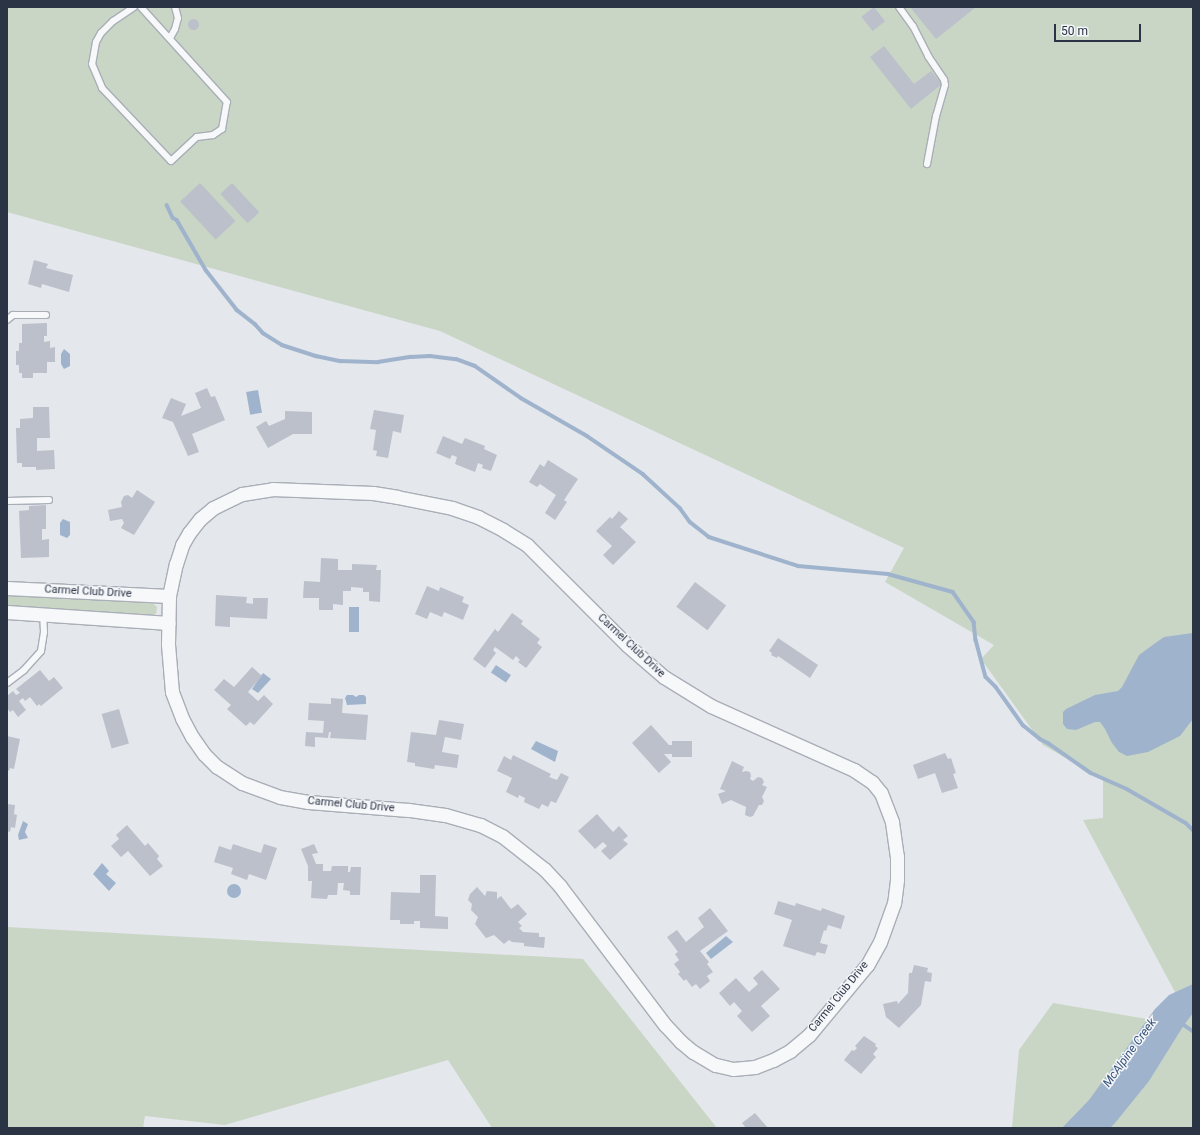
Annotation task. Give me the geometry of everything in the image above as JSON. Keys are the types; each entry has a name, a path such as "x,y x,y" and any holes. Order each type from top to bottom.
{"street":[{"name":"Carmel Club Drive","path":"272,489 373,494 412,499 452,508 478,517 504,530 527,545 627,645 664,678 711,706 854,770 872,782 887,806 892,822 897,856 897,880 894,903 880,942 867,965 822,1022 790,1051 773,1060 745,1069 733,1069 715,1064 693,1052 665,1025 560,886 544,869 502,836 480,825 445,815 408,810 308,802 280,797 242,783 217,767 192,737 176,703 170,674 169,596 176,564 189,533 200,519 213,508 242,494 272,489"},
{"name":"Carmel Club Drive","path":"7,588 169,596"},
{"path":"7,612 169,623"}],"lane":[{"path":"134,7 113,21 100,33 93,54 92,64 102,88 171,161 197,137 213,135 222,128 227,102 141,7"},
{"path":"170,38 175,29 178,18 175,7"},
{"path":"899,7 913,26 928,56 944,80 945,86 936,116 927,164"},
{"path":"7,320 13,315 46,315"},
{"path":"7,501 49,500"},
{"path":"7,683 24,670 41,651 44,632 43,615"}],"green space":[{"path":"7,7 1193,7 1193,1128 1012,1128 1019,1050 1053,1003 1147,1019 1176,994 1083,820 1103,818 1103,779 1043,745 981,659 994,645 885,582 904,548 440,331 7,212"},
{"path":"7,594 151,602 157,607 156,614 147,618 7,609"},
{"path":"7,927 583,959 717,1128 492,1128 448,1060 225,1125 145,1116 143,1128 7,1128"}],"water":[{"path":"64,349 70,354 70,366 64,369 61,364 61,354"},
{"path":"258,390 262,413 250,415 246,392"},
{"path":"63,519 70,522 70,535 67,538 60,535 60,523"},
{"path":"349,607 359,607 359,632 349,632"},
{"path":"1193,633 1193,719 1180,736 1148,752 1127,756 1119,752 1100,722 1095,722 1076,730 1067,729 1063,724 1063,712 1066,709 1095,695 1118,691 1122,687 1139,655 1164,637"},
{"path":"496,665 511,675 506,683 491,672"},
{"path":"263,673 271,679 258,693 252,689"},
{"path":"347,695 353,695 356,697 359,695 364,695 366,697 366,704 347,705 345,698"},
{"path":"536,741 558,751 555,762 531,749"},
{"path":"23,821 28,824 25,832 28,838 19,840 18,835"},
{"path":"102,863 109,871 106,874 116,883 109,891 93,874"},
{"path":"234,884 239,886 241,891 239,896 234,898 229,896 227,891 229,886"},
{"path":"726,936 733,942 711,959 706,953"},
{"name":"McAlpine Creek","path":"1193,984 1193,1013 1149,1081 1115,1123 1110,1128 1062,1128 1089,1100 1155,1009 1169,995"}],"building":[{"path":"874,7 885,21 872,31 861,17"},
{"path":"910,7 976,7 936,39"},
{"path":"193,18 197,20 199,24 197,28 193,30 189,28 187,24 189,20"},
{"path":"884,46 914,84 931,71 942,84 911,109 870,57"},
{"path":"200,183 235,221 216,239 180,201"},
{"path":"232,183 259,212 248,223 220,194"},
{"path":"34,260 48,264 46,268 73,275 69,292 42,284 41,288 28,284"},
{"path":"47,323 47,336 44,336 44,342 50,341 50,348 55,347 55,362 47,362 47,373 33,373 33,378 22,378 22,373 19,373 19,365 16,365 16,351 19,351 19,343 22,343 22,324"},
{"path":"207,388 211,397 215,396 225,420 192,434 199,452 188,456 173,422 162,418 171,398 186,404 181,416 201,408 195,393"},
{"path":"33,407 49,407 50,438 37,438 37,451 54,450 55,469 36,470 36,467 22,467 22,463 17,463 16,428 20,428 20,419 33,418"},
{"path":"374,410 404,415 401,433 393,431 388,458 376,456 377,451 373,450 376,430 370,429"},
{"path":"285,411 312,412 312,434 293,434 268,448 256,427 266,421 269,426 285,419"},
{"path":"443,436 462,444 465,438 485,446 484,449 497,455 491,471 482,468 483,465 478,463 475,472 455,464 457,457 452,455 450,459 436,453"},
{"path":"548,460 578,479 564,500 567,502 555,520 545,513 556,495 540,484 537,487 529,482 540,464 544,467"},
{"path":"137,490 155,502 134,535 121,528 124,523 122,519 110,521 108,510 122,507 121,502 124,496 128,495 132,498"},
{"path":"46,505 46,529 42,529 42,540 49,539 49,557 21,558 19,511 29,510 29,506"},
{"path":"619,511 628,519 620,527 636,542 613,565 603,555 612,546 596,531 610,517 612,519"},
{"path":"321,558 338,559 338,570 352,570 352,564 377,565 376,570 381,570 380,602 369,601 369,592 363,592 363,588 351,587 351,591 343,591 343,605 333,604 333,610 319,610 319,598 303,598 304,581 320,582"},
{"path":"695,582 726,605 707,630 676,607"},
{"path":"427,586 439,591 440,587 464,597 462,602 469,605 463,620 444,612 442,617 430,612 427,619 415,614"},
{"path":"216,595 247,597 246,603 253,604 253,598 268,598 267,619 230,617 230,627 215,626"},
{"path":"512,613 523,621 521,624 540,639 537,643 542,647 526,668 518,662 520,660 516,656 513,660 495,647 493,650 496,653 485,668 473,659 495,629 498,632"},
{"path":"778,638 818,665 810,678 778,656 777,658 771,655 772,653 769,651"},
{"path":"252,667 262,676 248,692 258,701 264,695 273,704 254,725 250,722 246,726 227,709 231,705 214,690 224,679 234,687"},
{"path":"40,670 49,681 54,677 63,688 41,706 39,704 37,706 30,697 25,701 23,698 19,701 26,710 18,717 13,710 10,712 7,708 7,696 13,691 16,695 20,693 16,689"},
{"path":"331,698 343,699 342,713 368,715 366,740 330,738 331,732 329,732 328,738 315,737 315,747 305,746 306,732 323,733 324,721 308,720 309,703 331,704"},
{"path":"119,709 129,744 112,749 102,714"},
{"path":"439,720 464,724 461,740 445,737 442,752 459,755 457,768 435,765 434,769 415,766 415,763 407,762 411,732 436,735"},
{"path":"651,725 669,745 672,745 672,741 692,741 692,757 672,757 672,754 664,754 671,762 659,773 632,743"},
{"path":"7,736 20,739 14,769 10,768 9,771 7,770"},
{"path":"945,753 948,759 951,758 956,773 953,774 958,788 942,793 935,773 918,779 913,765"},
{"path":"513,755 551,774 549,777 557,780 561,773 569,777 556,803 551,801 548,807 542,804 539,809 524,802 525,798 519,795 518,798 506,792 512,778 497,771 504,756 511,760"},
{"path":"732,761 744,767 742,772 750,772 750,779 753,781 758,777 762,778 764,782 762,785 767,787 762,797 764,801 762,805 759,805 753,816 750,817 745,815 746,807 731,800 722,804 718,794 726,791 720,789"},
{"path":"7,804 15,805 14,814 17,815 15,828 11,827 10,832 7,831"},
{"path":"597,814 613,832 619,826 628,836 623,840 628,844 610,860 601,851 607,846 603,842 595,849 578,831"},
{"path":"127,825 145,846 148,843 159,856 157,859 163,866 150,876 128,851 121,857 111,846 119,839 116,835"},
{"path":"233,844 261,853 264,844 277,848 266,880 249,874 247,880 231,874 233,868 214,862 219,846 231,850"},
{"path":"314,844 318,853 312,854 316,864 323,864 323,871 331,871 332,866 348,866 348,872 350,872 351,867 361,867 360,895 350,895 350,891 343,890 344,883 338,883 337,895 328,895 327,899 311,898 312,881 308,881 308,866 301,849"},
{"path":"420,875 436,875 435,916 448,917 448,929 420,928 420,921 414,921 414,924 400,924 400,920 390,920 391,892 420,893"},
{"path":"477,887 485,896 487,891 497,892 497,899 501,896 511,909 518,904 527,914 518,922 522,926 519,928 523,932 539,933 539,937 545,937 544,948 524,946 524,943 512,942 509,940 504,944 494,935 486,938 475,924 478,917 471,910 472,904 468,900 470,894"},
{"path":"778,901 795,906 796,903 821,911 822,908 845,916 841,929 828,925 826,931 824,930 820,943 828,945 825,954 817,952 815,956 783,946 792,920 774,914"},
{"path":"710,908 728,931 700,951 709,962 707,964 713,972 707,976 710,981 700,989 696,984 692,987 686,979 684,981 678,974 680,972 674,964 679,960 675,954 678,952 667,937 677,930 686,942 704,927 698,918"},
{"path":"914,965 928,968 927,972 932,973 931,982 925,981 921,1005 899,1028 886,1017 883,1004 897,1001 898,1004 908,993 909,973 912,973"},
{"path":"762,970 780,989 761,1006 770,1016 752,1032 737,1016 742,1011 734,1002 730,1006 719,993 736,978 749,992 758,984 753,978"},
{"path":"864,1036 876,1044 875,1046 878,1048 873,1054 876,1057 861,1074 844,1060 852,1050 854,1051 857,1048 855,1046"},
{"path":"755,1113 768,1128 746,1128 742,1123"}],"waterway":[{"path":"167,205 173,218 177,220 206,270 237,310 255,324 263,333 282,345 316,356 340,361 378,362 430,356 456,359 475,366 521,398 587,436 643,474 680,508 690,522 709,537 798,566 888,574 953,592 974,622 976,640 986,677 996,687 1023,725 1040,739 1091,773 1127,789 1186,823 1193,830"},
{"path":"1181,1023 1193,1031"}]}
